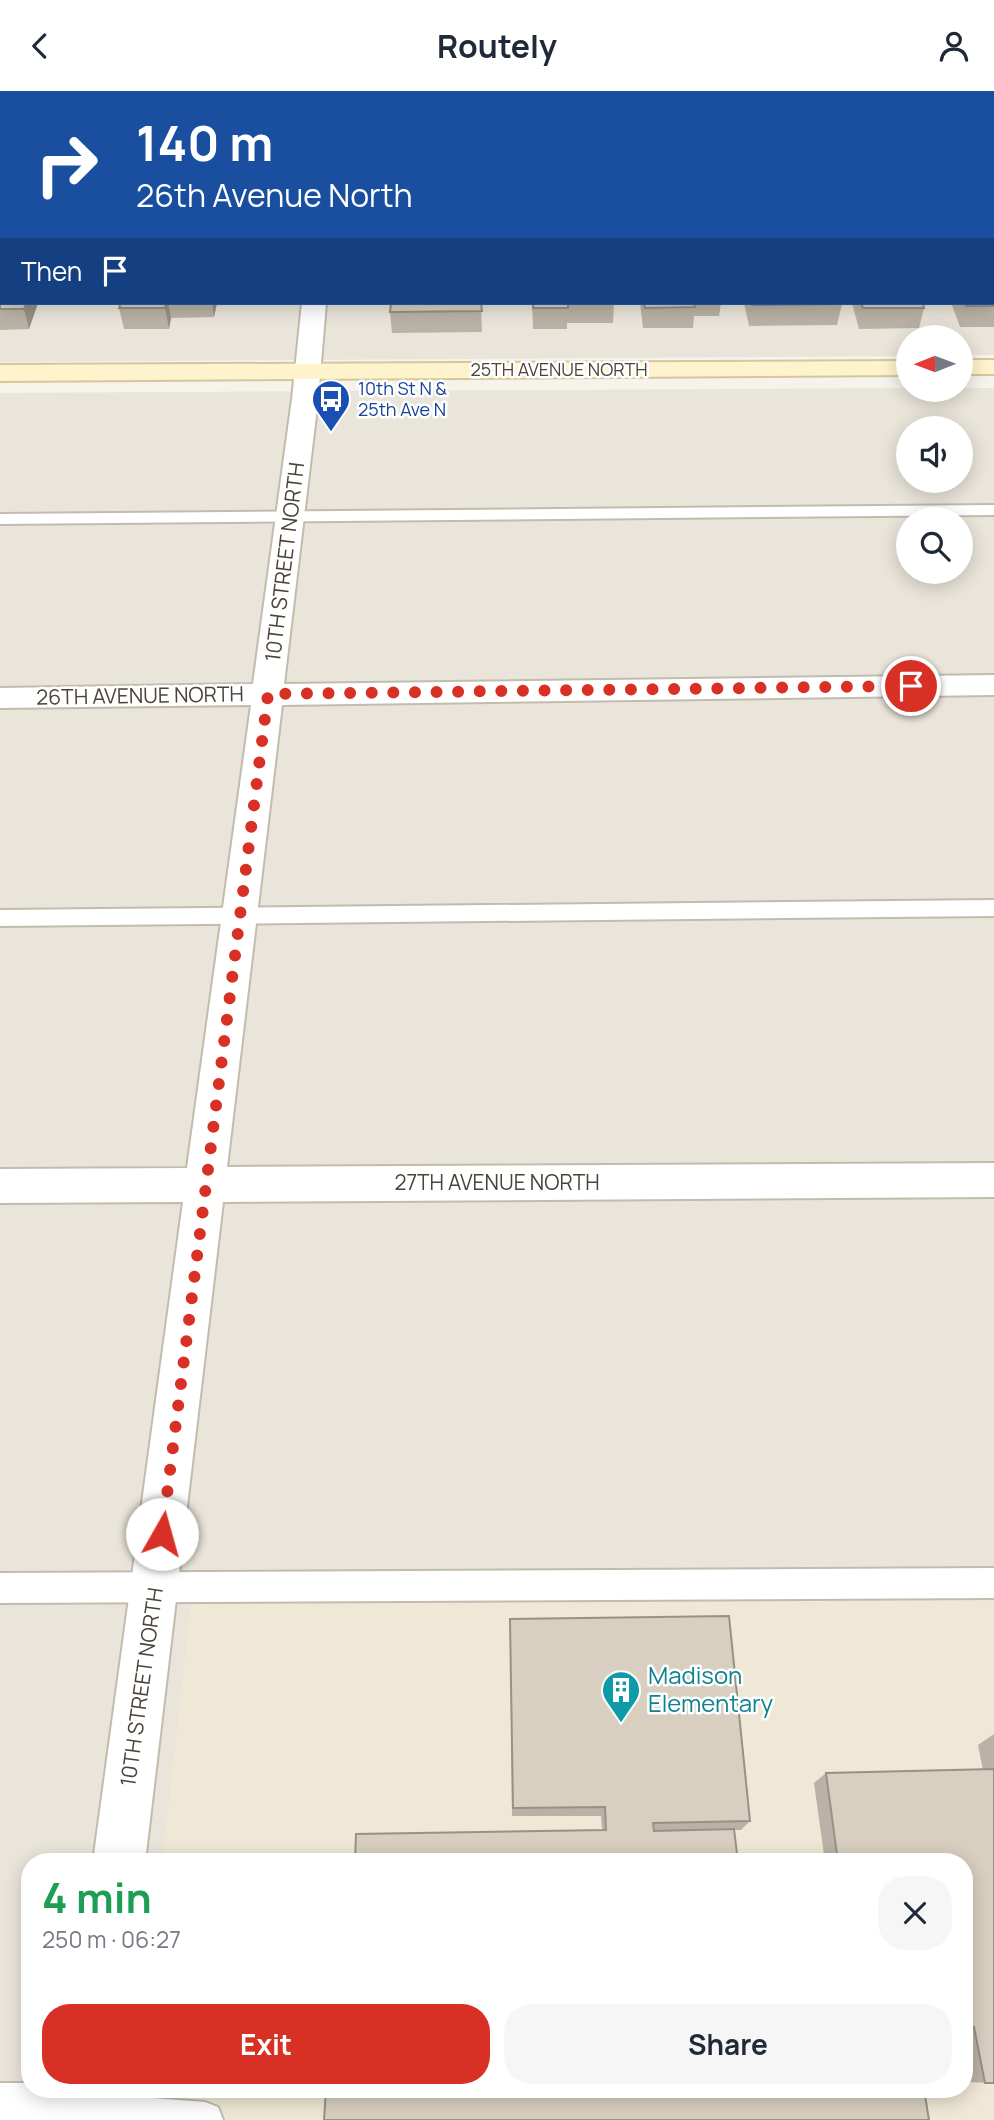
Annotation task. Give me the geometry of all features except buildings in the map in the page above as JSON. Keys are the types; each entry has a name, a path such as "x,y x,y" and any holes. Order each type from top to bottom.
{"street":[{"name":"10TH STREET NORTH","path":"120,1853 291,516 309,371 314,305"},
{"name":"25TH AVENUE NORTH","path":"0,373 896,367"},
{"path":"973,367 994,367"},
{"name":"26TH AVENUE NORTH","path":"0,698 994,685"},
{"name":"27TH AVENUE NORTH","path":"0,1186 994,1180"},
{"path":"0,2111 87,2107"}],"lane":[{"path":"0,519 994,510"},
{"path":"0,918 994,908"},
{"path":"0,1588 994,1583"},
{"path":"87,2107 205,2120"}],"shaded area":[{"path":"0,305 994,305 994,355 973,355 973,325 896,325 896,356 0,362"},
{"path":"896,388 896,403 973,403 973,388 994,388 994,2120 0,2120 0,393"},
{"path":"994,1588 994,2120 134,2120 136,2098 973,2098 973,1853 163,1853 192,1595"}],"place":[{"name":"10th St N & 25th Ave N","path":"331,433"},
{"name":"Madison Elementary","path":"621,1724"}],"route":[{"path":"162,1534 268,694 911,686"}]}
